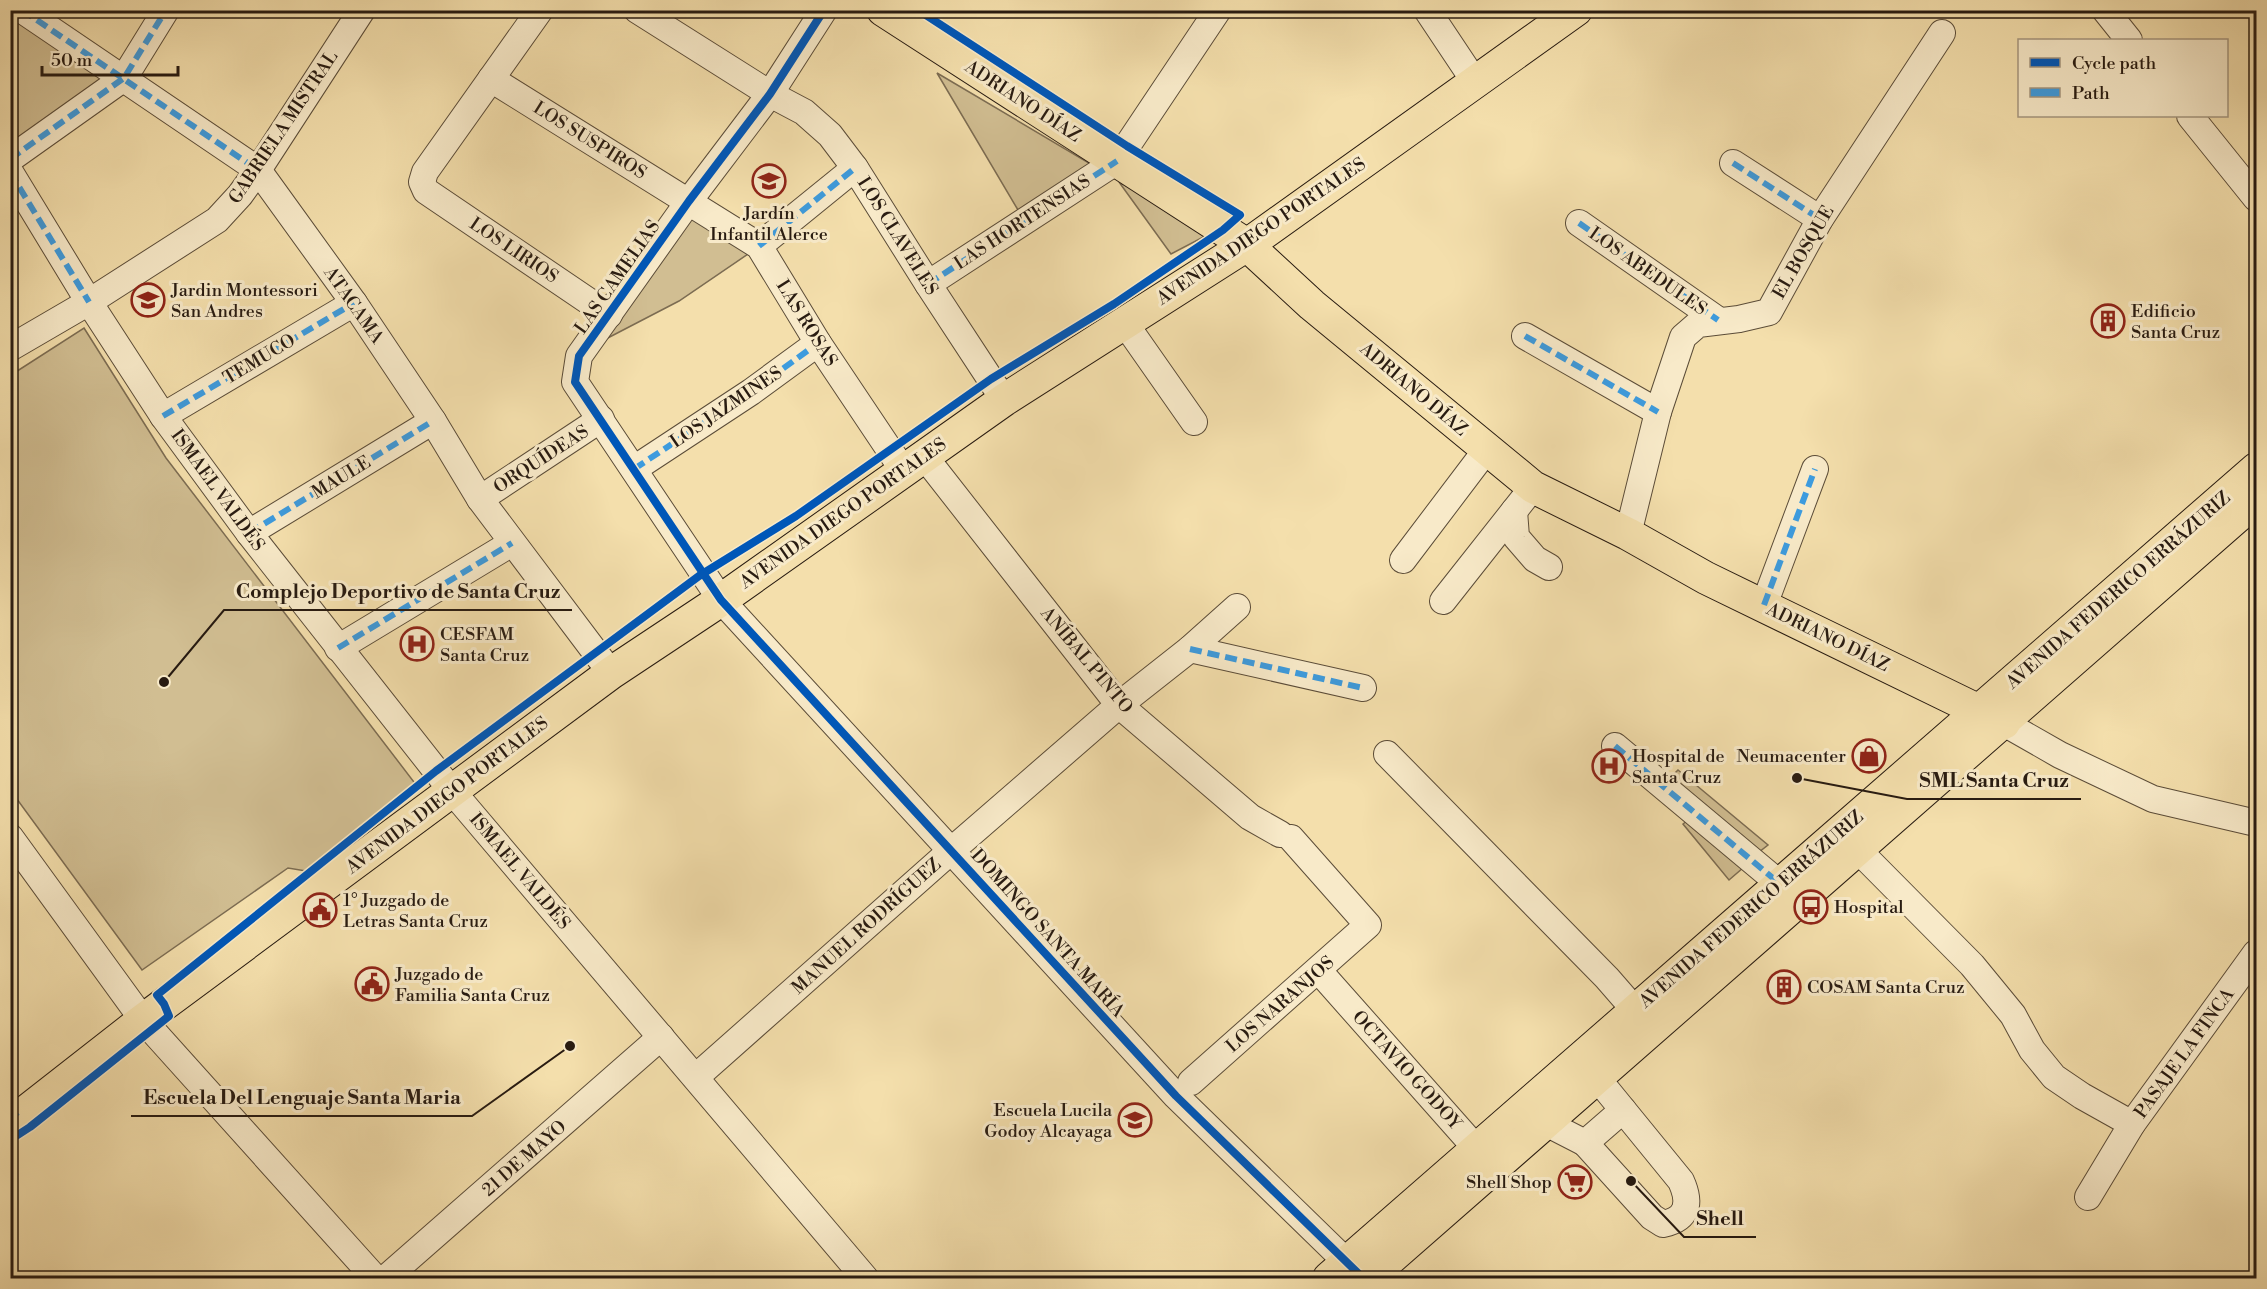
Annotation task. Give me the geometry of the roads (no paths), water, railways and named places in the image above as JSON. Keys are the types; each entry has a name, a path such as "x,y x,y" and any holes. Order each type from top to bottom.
{"main road":[{"name":"ADRIANO DÍAZ","path":"883,10 1247,245 1312,305 1533,487 1628,534 1706,578 1991,716"},
{"name":"AVENIDA DIEGO PORTALES","path":"13,1117 611,673 721,600 1004,400 1247,245 1576,10"},
{"name":"AVENIDA FEDERICO ERRÁZURIZ","path":"1352,1275 1644,1020 1858,850 1991,716 2256,469"},
{"name":"AVENIDA FEDERICO ERRÁZURIZ","path":"1486,1159 1546,1123 1597,1078 1644,1020 1780,884 2256,500"}],"street":[{"name":"ATACAMA","path":"22,10 258,170 354,303 433,421 480,499 611,673"},
{"path":"10,159 124,78 166,10"},
{"name":"GABRIELA MISTRAL","path":"10,348 89,302 217,220 240,195 258,170 362,10"},
{"path":"491,79 540,10"},
{"name":"LOS CLAVELES","path":"637,10 770,94 804,112 830,135 855,168 1004,400"},
{"name":"LAS CAMELIAS","path":"721,600 575,382 579,356 689,201 770,94 824,10"},
{"path":"1117,161 1218,10"},
{"path":"1427,10 1475,81"},
{"path":"2105,10 2128,39"},
{"name":"EL BOSQUE","path":"1628,534 1658,412 1683,337 1698,324 1739,319 1769,312 1820,219 1942,33"},
{"name":"LOS LIRIOS","path":"491,79 425,172 422,182 426,191 609,315"},
{"name":"LOS SUSPIROS","path":"491,79 689,201"},
{"path":"2191,117 2256,198"},
{"name":"LAS HORTENSIAS","path":"928,284 1117,161"},
{"path":"1733,163 1820,219"},
{"path":"759,246 855,168"},
{"name":"ISMAEL VALDÉS","path":"10,172 89,302 163,416 338,648 452,791 696,1077 862,1277"},
{"name":"LAS ROSAS","path":"689,201 759,246 818,343 913,463"},
{"name":"LOS ABEDULES","path":"1579,223 1718,320"},
{"name":"TEMUCO","path":"163,416 354,303"},
{"path":"1124,322 1194,423"},
{"path":"1525,336 1658,412"},
{"name":"LOS JAZMINES","path":"634,469 751,392 818,343"},
{"name":"ORQUÍDEAS","path":"480,499 601,419"},
{"name":"MAULE","path":"249,532 433,421"},
{"path":"1403,560 1487,449"},
{"name":"ANÍBAL PINTO","path":"913,463 1119,705 1250,817 1286,836 1368,925"},
{"path":"1764,605 1815,469"},
{"path":"1443,601 1533,487"},
{"path":"1514,511 1516,537 1529,553 1548,567"},
{"path":"338,648 512,543"},
{"name":"DOMINGO SANTA MARÍA","path":"721,600 1176,1096 1352,1275"},
{"name":"MANUEL RODRÍGUEZ","path":"696,1077 952,850 1119,705 1190,649 1237,607"},
{"path":"1190,649 1363,688"},
{"path":"1991,716 2060,755 2153,799 2256,823"},
{"path":"1615,746 1780,884"},
{"path":"1387,754 1644,1020"},
{"path":"10,837 143,1020 375,1278"},
{"path":"1858,850 1972,965 2013,1015 2031,1050 2054,1077 2082,1096 2132,1124"},
{"name":"LOS NARANJOS","path":"1191,1082 1368,925"},
{"name":"PASAJE LA FINCA","path":"2088,1197 2132,1124 2256,953"},
{"name":"OCTAVIO GODOY","path":"1318,971 1486,1159"},
{"name":"21 DE MAYO","path":"386,1278 661,1037"},
{"path":"1546,1123 1585,1143 1652,1217 1663,1224 1675,1221 1684,1213 1687,1194 1681,1181 1597,1078"},
{"path":"1585,1143 1623,1110"}],"place":[{"name":"Jardín Infantil Alerce","path":"769,181"},
{"name":"Jardin Montessori San Andres","path":"148,300"},
{"name":"Edificio Santa Cruz","path":"2108,321"},
{"name":"CESFAM Santa Cruz","path":"417,644"},
{"name":"Complejo Deportivo de Santa Cruz","path":"164,682"},
{"name":"Neumacenter","path":"1869,756"},
{"name":"Hospital de Santa Cruz","path":"1609,766"},
{"name":"SML Santa Cruz","path":"1797,778"},
{"name":"Hospital","path":"1811,907"},
{"name":"1° Juzgado de Letras Santa Cruz","path":"320,910"},
{"name":"Juzgado de Familia Santa Cruz","path":"372,984"},
{"name":"COSAM Santa Cruz","path":"1784,987"},
{"name":"Escuela Del Lenguaje Santa Maria","path":"570,1046"},
{"name":"Escuela Lucila Godoy Alcayaga","path":"1135,1120"},
{"name":"Shell","path":"1631,1181"},
{"name":"Shell Shop","path":"1575,1182"}]}
